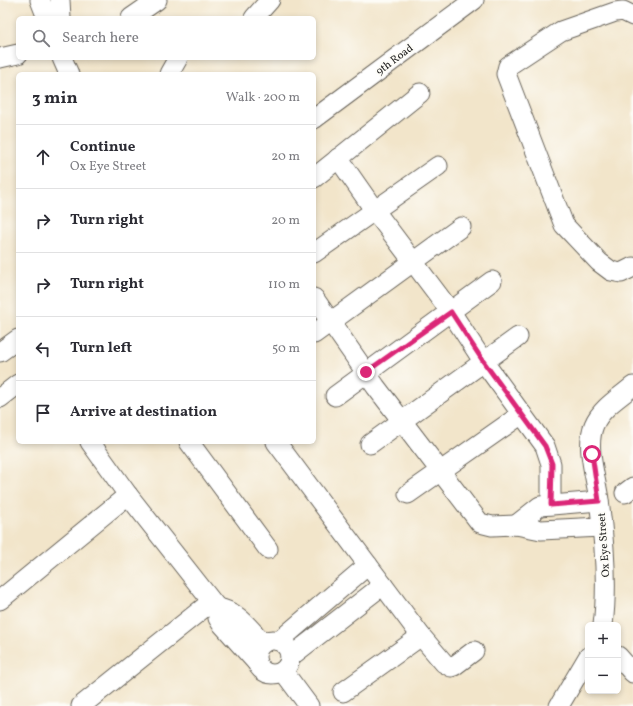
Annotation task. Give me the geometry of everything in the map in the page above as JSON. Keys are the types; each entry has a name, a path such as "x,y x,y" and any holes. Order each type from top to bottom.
{"street":[{"path":"40,0 46,16"},
{"path":"60,0 62,16"},
{"path":"134,16 158,0"},
{"path":"256,16 270,0"},
{"name":"9th Road","path":"316,118 474,0"},
{"path":"633,16 623,11 615,12 561,31 508,66 506,74 564,224 599,262 611,271 621,273 633,267"},
{"path":"0,58 16,54"},
{"path":"64,60 68,72"},
{"path":"170,72 177,60"},
{"path":"316,176 420,93"},
{"path":"338,158 375,211 451,312 483,361 545,446 550,458 551,505"},
{"path":"316,253 438,166"},
{"path":"316,332 461,227"},
{"path":"335,396 492,281"},
{"path":"316,301 366,372 480,522 503,527 516,525 541,530 601,527"},
{"path":"370,444 518,337"},
{"path":"0,352 16,340"},
{"path":"0,398 16,386"},
{"name":"Ox Eye Street","path":"603,622 606,590 599,501 592,454 594,426 602,412 633,386"},
{"path":"408,494 522,414"},
{"path":"91,444 128,495 214,605 221,623 256,662 262,671 267,674 278,674 287,664 382,585"},
{"path":"190,444 268,549"},
{"path":"277,444 382,585 421,636 444,663 451,667 474,651"},
{"path":"0,600 128,495"},
{"path":"516,525 540,506 599,501"},
{"path":"256,662 257,651 271,642 368,565"},
{"path":"214,605 234,612 271,642 287,648 287,664 309,706"},
{"path":"81,706 214,605"},
{"path":"343,692 421,636"},
{"path":"559,706 587,658"},
{"path":"620,658 633,673"}],"route":[{"path":"366,372 451,312 483,361 545,446 552,464 551,505 599,501 592,454"}]}
